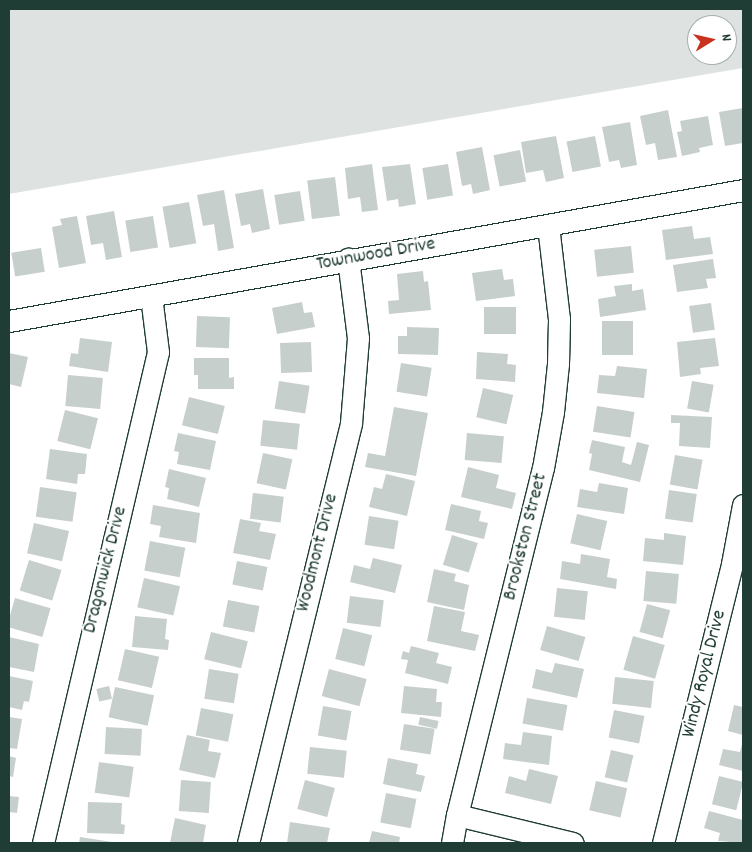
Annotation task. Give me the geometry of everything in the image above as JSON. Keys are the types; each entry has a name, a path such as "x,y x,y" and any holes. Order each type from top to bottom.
{"street":[{"name":"Townwood Drive","path":"9,321 743,190"},
{"name":"Brookston Street","path":"452,843 457,815 543,468 553,412 558,364 559,319 548,226"},
{"name":"Woodmont Drive","path":"248,843 351,423 358,338 348,259"},
{"name":"Dragonwick Drive","path":"43,843 158,352 151,296"},
{"name":"Windy Royal Drive","path":"663,843 732,564 743,505"},
{"path":"457,815 573,843"}],"shaded area":[{"path":"9,9 743,9 743,68 9,194"}],"building":[{"path":"743,108 743,143 725,146 719,112"},
{"path":"668,110 677,157 658,160 655,143 646,145 640,116"},
{"path":"708,116 713,145 699,148 700,152 682,156 677,132 682,131 680,121"},
{"path":"630,122 637,165 621,168 619,160 609,162 602,127"},
{"path":"556,136 564,178 546,182 543,170 526,173 521,142"},
{"path":"595,136 601,166 572,172 567,142"},
{"path":"482,147 490,190 473,194 471,184 462,186 456,152"},
{"path":"520,150 526,181 500,187 493,155"},
{"path":"372,164 378,210 362,212 360,197 348,199 345,168"},
{"path":"410,164 416,204 399,207 398,199 387,201 382,167"},
{"path":"448,164 453,196 427,200 422,168"},
{"path":"335,177 340,216 312,219 307,180"},
{"path":"263,189 270,229 252,233 250,224 241,226 235,194"},
{"path":"224,190 234,248 218,251 214,224 203,226 197,195"},
{"path":"300,191 305,221 279,225 274,195"},
{"path":"189,202 196,243 170,248 162,207"},
{"path":"114,211 122,257 106,260 103,243 91,245 86,216"},
{"path":"77,216 86,263 59,268 52,227 62,225 60,219"},
{"path":"153,216 158,248 130,252 125,220"},
{"path":"692,226 694,239 710,237 713,254 666,260 662,230"},
{"path":"631,246 634,273 597,277 594,250"},
{"path":"41,248 45,272 15,276 11,253"},
{"path":"713,259 716,278 706,279 708,288 677,292 673,265"},
{"path":"502,269 504,280 513,279 515,296 476,301 472,273"},
{"path":"423,271 424,282 428,281 431,310 389,314 388,301 399,300 397,274"},
{"path":"632,284 632,291 643,289 646,310 600,317 598,299 616,296 614,286"},
{"path":"302,302 304,313 312,312 315,327 277,334 272,308"},
{"path":"711,303 715,330 693,333 689,306"},
{"path":"484,307 516,307 516,334 484,334"},
{"path":"197,316 230,317 229,348 196,347"},
{"path":"602,321 633,321 633,355 602,355"},
{"path":"407,327 439,328 438,355 398,354 398,336 407,336"},
{"path":"80,338 112,342 108,372 69,366 71,353 78,354"},
{"path":"715,338 719,366 700,368 701,374 680,377 677,342"},
{"path":"311,342 312,372 281,373 280,343"},
{"path":"477,352 508,354 507,364 516,365 515,382 476,379"},
{"path":"9,353 28,357 21,387 9,384"},
{"path":"194,358 229,358 229,378 234,377 234,389 198,389 198,375 194,375"},
{"path":"401,363 432,368 427,396 396,392"},
{"path":"617,366 647,369 644,398 597,393 599,375 615,376"},
{"path":"68,375 103,378 100,409 65,406"},
{"path":"279,381 310,386 305,414 275,409"},
{"path":"692,381 714,385 709,412 687,409"},
{"path":"483,388 513,395 506,424 476,417"},
{"path":"189,397 225,406 218,434 182,425"},
{"path":"597,406 635,412 630,438 593,432"},
{"path":"394,407 428,413 416,476 365,467 368,453 385,456"},
{"path":"65,410 98,418 90,449 57,441"},
{"path":"671,415 712,417 710,448 679,446 680,423 671,423"},
{"path":"263,420 300,424 297,450 260,446"},
{"path":"178,433 216,441 210,470 177,464 179,452 174,451"},
{"path":"467,433 504,436 502,463 465,460"},
{"path":"592,440 625,447 622,462 631,465 637,442 649,445 640,482 589,470 592,454 589,453"},
{"path":"50,449 87,454 85,474 78,474 77,484 46,479"},
{"path":"263,453 292,459 286,490 257,483"},
{"path":"675,455 703,460 697,489 670,485"},
{"path":"468,467 499,475 496,488 516,493 512,509 461,497"},
{"path":"169,469 206,478 199,507 167,499 169,488 165,487"},
{"path":"386,474 415,481 407,516 369,507 374,487 382,489"},
{"path":"599,483 628,488 624,514 577,507 580,489 597,492"},
{"path":"40,487 77,492 72,522 36,517"},
{"path":"669,490 697,494 693,523 665,519"},
{"path":"253,493 284,497 281,523 250,519"},
{"path":"451,504 481,511 479,521 488,523 484,539 445,530"},
{"path":"153,505 200,513 196,543 159,537 161,526 150,524"},
{"path":"577,514 607,521 600,550 570,543"},
{"path":"369,516 399,521 394,549 364,545"},
{"path":"240,519 261,523 259,531 276,534 270,560 233,553"},
{"path":"34,523 69,531 62,561 27,553"},
{"path":"664,533 686,536 683,565 643,561 645,538 664,540"},
{"path":"452,535 478,543 469,573 443,565"},
{"path":"150,541 185,548 180,577 144,570"},
{"path":"581,554 610,559 607,577 617,579 616,589 560,579 562,561 580,564"},
{"path":"373,558 402,565 395,593 350,582 354,565 370,569"},
{"path":"29,560 62,570 52,601 20,591"},
{"path":"237,561 267,567 263,590 232,585"},
{"path":"434,569 456,574 454,581 469,585 464,610 427,602"},
{"path":"646,571 679,574 676,604 643,601"},
{"path":"144,578 180,586 173,616 137,607"},
{"path":"557,588 588,591 585,620 554,617"},
{"path":"350,596 384,600 380,627 347,623"},
{"path":"15,598 51,608 42,637 9,627 9,619"},
{"path":"228,600 259,606 254,633 223,627"},
{"path":"647,604 670,610 663,638 639,632"},
{"path":"434,606 465,612 461,631 479,635 475,651 427,641"},
{"path":"135,616 167,619 165,639 169,640 168,650 132,647"},
{"path":"547,626 585,637 579,661 540,650"},
{"path":"343,628 372,635 364,666 335,659"},
{"path":"211,632 248,641 241,668 204,659"},
{"path":"633,636 665,645 655,679 623,670"},
{"path":"9,637 39,644 34,672 9,667"},
{"path":"411,646 439,653 436,663 452,667 448,684 405,673 408,660 401,659 403,651 409,653"},
{"path":"125,649 159,657 152,688 118,680"},
{"path":"555,663 584,669 577,698 532,688 536,669 552,673"},
{"path":"209,669 239,674 234,703 204,699"},
{"path":"329,669 367,679 359,706 322,696"},
{"path":"9,676 33,681 29,702 24,701 22,710 9,707"},
{"path":"615,677 654,681 651,708 612,704"},
{"path":"109,686 112,699 99,702 96,689"},
{"path":"404,686 437,689 436,702 442,702 441,717 401,713"},
{"path":"115,687 154,695 148,726 109,717"},
{"path":"527,698 567,705 563,731 522,724"},
{"path":"734,705 743,707 743,735 728,731"},
{"path":"323,706 352,711 346,741 318,736"},
{"path":"201,708 233,714 228,742 196,735"},
{"path":"614,710 644,716 639,743 609,737"},
{"path":"9,717 22,719 17,749 9,748"},
{"path":"420,717 439,721 437,729 418,725"},
{"path":"404,724 435,729 431,755 400,750"},
{"path":"106,727 142,729 141,756 105,754"},
{"path":"523,732 552,736 549,765 503,759 505,743 521,745"},
{"path":"187,735 210,740 208,751 221,753 215,778 179,770"},
{"path":"743,740 743,771 719,765 723,749 740,752"},
{"path":"310,747 347,751 344,778 307,774"},
{"path":"611,750 633,755 627,782 605,777"},
{"path":"9,756 16,758 13,777 9,776"},
{"path":"388,758 418,764 416,774 425,776 421,792 383,784"},
{"path":"99,762 134,767 129,798 95,793"},
{"path":"529,769 558,776 551,804 505,793 509,776 526,781"},
{"path":"719,776 743,782 736,810 712,804"},
{"path":"181,780 211,782 209,813 179,811"},
{"path":"305,780 335,788 327,817 297,809"},
{"path":"596,781 627,788 620,817 589,810"},
{"path":"386,793 416,799 411,828 380,822"},
{"path":"9,796 19,797 17,813 9,812"},
{"path":"88,802 122,803 121,824 125,825 124,834 87,833"},
{"path":"709,811 743,820 743,843 718,841 720,833 704,828"},
{"path":"175,818 206,825 203,843 170,843"},
{"path":"290,822 330,828 327,843 287,843"},
{"path":"372,831 400,837 399,843 369,843"},
{"path":"80,837 112,842 112,843 79,843"}]}
